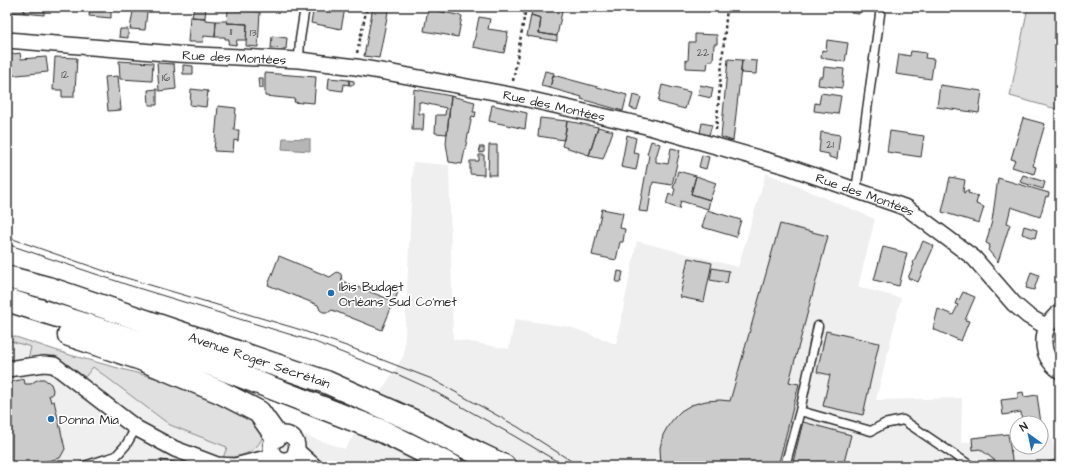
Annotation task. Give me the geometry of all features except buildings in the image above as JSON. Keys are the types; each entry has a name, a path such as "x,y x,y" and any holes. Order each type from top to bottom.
{"main road":[{"name":"Avenue Roger Secrétain","path":"7,277 48,288 326,382 416,422 504,466"},
{"name":"Avenue Roger Secrétain","path":"7,300 210,364 382,431 452,466"},
{"path":"7,315 141,359 220,392 259,412 275,446"}],"street":[{"name":"Rue des Montées","path":"7,40 177,54 298,60 356,67 510,95 646,126 786,166 907,208 974,258 1014,304 1028,316 1047,327"},
{"path":"1060,312 1053,317 1047,327 1044,337 1044,348 1048,358 1054,367 1060,371"},
{"path":"7,369 44,364 54,365 136,428 175,449 217,465 234,466 275,446 283,433 291,436 296,442 296,450 289,459 282,460 275,446"},
{"path":"296,450 314,466"}],"lane":[{"path":"298,60 305,7"},
{"path":"856,191 881,7"},
{"path":"785,466 800,411 818,326"},
{"path":"800,411 871,431 884,424 903,420 971,466"},
{"path":"84,466 116,456 126,445 136,428"}],"path":[{"path":"356,67 357,54 367,7"},
{"path":"510,95 526,7"},
{"path":"712,145 715,136 727,7"}],"shaded area":[{"path":"1028,7 1060,7 1060,110 1010,96"},
{"path":"283,138 310,139 310,151 282,149"},
{"path":"413,162 449,165 453,339 509,349 515,319 570,327 616,344 637,241 738,267 766,173 875,219 858,287 901,298 876,400 962,398 961,443 1009,436 1009,455 1049,455 1049,430 1059,466 7,466 7,335 345,449 404,355"},
{"path":"7,334 70,355 159,379 242,409 264,434 257,446 248,453 223,458 227,447 170,425 93,367 85,377 55,356 28,359 31,347 7,340"}],"tram line":[{"path":"7,237 113,274 298,329 432,379 518,427 579,466"},
{"path":"7,244 128,285 315,342 399,375 428,388 565,466"}],"place":[{"name":"Ibis Budget Orléans Sud Co'met","path":"331,293"},
{"name":"Donna Mia","path":"51,419"}]}
